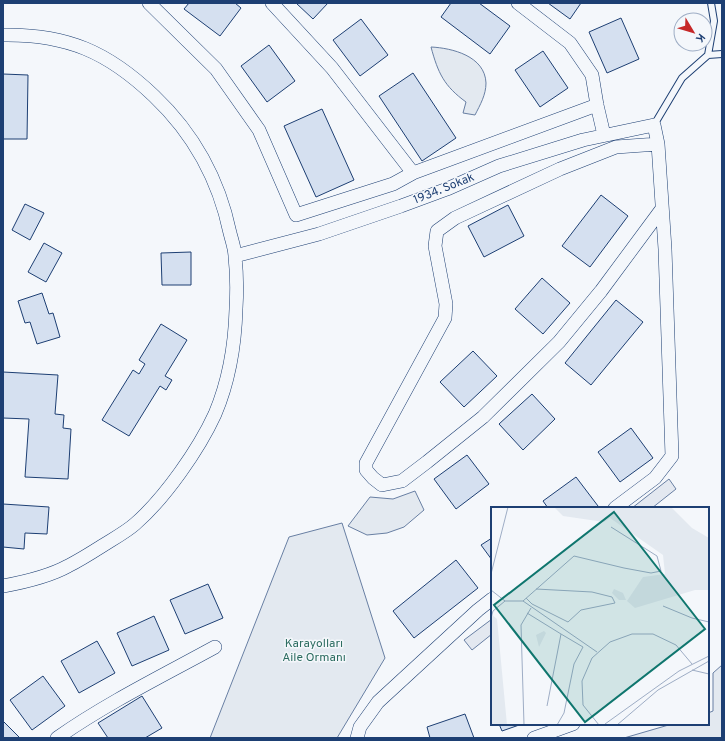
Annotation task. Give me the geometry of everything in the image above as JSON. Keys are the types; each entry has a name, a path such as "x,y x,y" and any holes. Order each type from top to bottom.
{"street":[{"path":"149,3 216,69 259,130 296,215 393,184 413,173 597,105"},
{"path":"272,3 332,68 413,173"},
{"path":"518,3 570,42 592,75 604,136"},
{"path":"3,35 26,34 49,37 72,43 119,66 146,88 170,111 196,146 221,197 227,216 235,256 237,296 236,336 227,377 215,413 199,444 175,479 155,504 135,524 66,568 23,583 3,586"},
{"path":"616,507 655,478 672,456 665,249 661,210 658,144 654,125"},
{"name":"1934. Sokak","path":"235,256 319,234 447,189 499,166 583,140 654,125"},
{"path":"658,144 616,147 560,169 454,218 437,231 435,246 446,304 445,318 366,463 366,470 369,474 382,485 402,481 483,417 559,342 601,291 661,210"},
{"path":"357,738 360,727 378,702 491,600"},
{"path":"57,738 117,700 215,647"},
{"path":"534,738 570,725"}],"lane":[{"path":"708,55 714,21 711,3"},
{"path":"654,125 682,78 708,55 722,54"}],"green space":[{"path":"431,47 448,49 466,55 480,66 484,74 486,87 475,115 463,113 466,102 452,90 439,72"},
{"path":"415,491 424,510 404,527 387,533 367,535 348,526 370,497 393,499"},
{"name":"Karayolları Aile Ormanı","path":"342,523 385,658 337,738 210,738 289,537"},
{"path":"722,665 722,738 624,738 669,725 709,725 709,713 713,711 713,673"}],"shaded area":[{"path":"669,479 676,489 653,507 633,507"},
{"path":"491,620 491,635 472,650 464,640"}],"building":[{"path":"189,3 235,3 241,8 220,36 184,9"},
{"path":"296,3 328,3 313,19"},
{"path":"451,3 479,3 510,26 490,54 441,17"},
{"path":"548,3 581,3 570,19"},
{"path":"621,18 639,59 607,73 589,32"},
{"path":"361,19 388,55 360,76 333,40"},
{"path":"269,45 295,81 267,102 241,66"},
{"path":"543,51 568,88 540,107 515,70"},
{"path":"413,73 456,138 422,161 379,96"},
{"path":"3,74 28,75 27,139 3,139"},
{"path":"322,109 354,180 316,197 284,126"},
{"path":"601,195 628,216 590,267 562,246"},
{"path":"25,204 44,213 30,240 12,230"},
{"path":"508,205 524,236 484,257 468,226"},
{"path":"44,243 62,253 46,282 28,272"},
{"path":"191,252 191,285 162,285 161,253"},
{"path":"542,278 570,303 543,334 515,309"},
{"path":"42,293 49,314 53,313 60,337 37,344 30,322 25,323 18,301"},
{"path":"616,300 643,322 591,385 565,363"},
{"path":"161,324 187,340 165,376 172,380 166,390 160,386 129,436 102,420 133,370 139,374 145,364 139,360"},
{"path":"473,351 497,376 464,407 440,382"},
{"path":"3,372 58,375 55,414 64,415 63,428 71,429 68,479 25,477 29,419 3,418"},
{"path":"532,394 555,419 523,450 499,424"},
{"path":"631,428 653,458 620,482 598,452"},
{"path":"467,455 489,484 456,509 434,479"},
{"path":"576,477 598,506 547,507 543,501"},
{"path":"3,504 49,507 47,534 25,533 24,549 3,547"},
{"path":"491,539 491,559 481,545"},
{"path":"456,560 478,588 414,638 393,611"},
{"path":"208,584 223,618 185,634 170,600"},
{"path":"154,616 169,650 132,666 117,633"},
{"path":"97,641 115,673 79,693 61,661"},
{"path":"43,676 65,706 32,730 10,700"},
{"path":"142,696 162,728 145,738 108,738 98,723"},
{"path":"465,714 474,738 430,738 427,727"},
{"path":"3,721 20,738 3,738"},
{"path":"499,725 519,725 502,731"}]}
